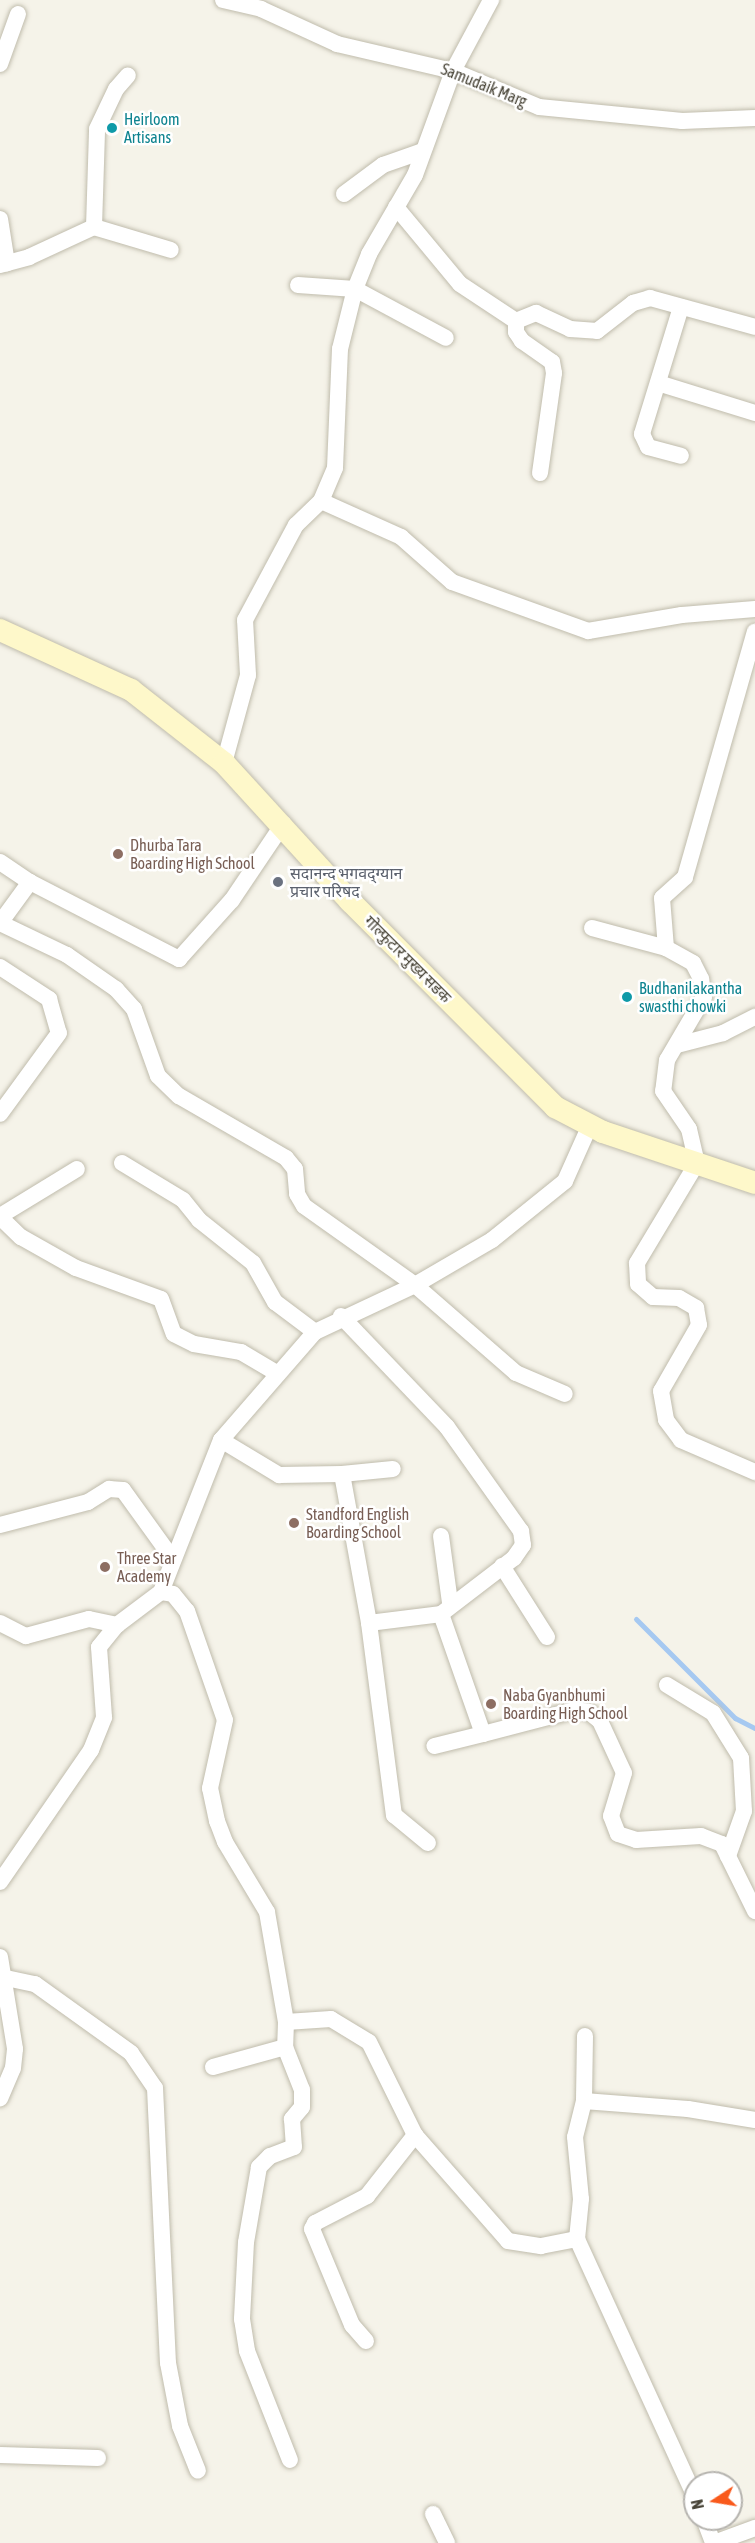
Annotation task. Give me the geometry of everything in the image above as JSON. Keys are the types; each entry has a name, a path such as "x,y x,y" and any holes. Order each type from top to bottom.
{"main road":[{"name":"गोल्फुटार मुख्य सडक","path":"0,630 131,690 224,763 283,824 350,901 555,1107 590,1125 755,1184"}],"street":[{"name":"Samudaik Marg","path":"223,0 261,9 337,44 453,71 539,107 682,121 755,118"},
{"path":"224,763 248,675 245,620 296,525 321,501 335,468 340,349 355,289 369,254 396,207 423,151 453,71 491,0"},
{"path":"0,64 18,14"},
{"path":"94,227 98,129 116,89 128,75"},
{"path":"344,194 383,165 423,151"},
{"path":"396,207 460,284 516,321"},
{"path":"0,219 4,264 94,227 171,250"},
{"path":"298,285 355,289 446,338"},
{"path":"516,321 536,313 570,329 597,331 633,303 650,298 755,327"},
{"path":"681,307 643,425 643,441 648,447 681,456"},
{"path":"516,321 516,332 522,341 552,362 554,373 540,473"},
{"path":"658,383 755,413"},
{"path":"321,501 401,537 452,582 588,631 682,615 755,609"},
{"path":"666,948 660,912 662,898 685,877 755,632"},
{"path":"0,862 30,882 179,959 232,900 283,824"},
{"path":"30,882 0,923 67,955 116,989 134,1009 158,1076 179,1096 286,1158 295,1169 297,1194 304,1206 415,1285 516,1373 565,1394"},
{"path":"592,928 666,948 693,963 704,997 667,1060 663,1091 689,1129 697,1163 637,1263 638,1284 653,1297 679,1298 696,1308 699,1325 662,1391 666,1420 681,1440 755,1472"},
{"path":"0,967 49,999 59,1033 0,1114"},
{"path":"677,1045 723,1033 755,1017"},
{"path":"0,1882 91,1750 104,1717 99,1647 117,1625 161,1592 172,1558 220,1440 315,1332 341,1316 415,1285 492,1240 565,1182 590,1125"},
{"path":"122,1163 183,1200 199,1220 253,1263 275,1302 315,1332"},
{"path":"77,1169 0,1217 21,1237 76,1268 161,1299 174,1334 194,1344 242,1352 278,1374"},
{"path":"341,1316 447,1427 521,1531 523,1545 502,1566 446,1608 369,1623"},
{"path":"220,1440 279,1475 342,1474 393,1469"},
{"path":"342,1474 369,1623 394,1815 428,1843"},
{"path":"0,1525 88,1502 109,1489 123,1490 172,1558"},
{"path":"441,1536 446,1608 483,1734"},
{"path":"502,1566 546,1637"},
{"path":"161,1592 173,1594 187,1611 225,1720 210,1788 225,1842 267,1912 286,2022 285,2047 302,2090 302,2107 292,2119 294,2147 270,2156 259,2167 246,2242 242,2319 247,2351 290,2460"},
{"path":"0,1623 26,1636 89,1619 117,1625"},
{"path":"667,1685 713,1713 741,1758 744,1811 728,1856"},
{"path":"434,1746 575,1710 590,1712 600,1721 624,1773 611,1816 618,1834 636,1840 701,1836 722,1844 755,1911"},
{"path":"0,1957 6,1978 15,2049 13,2068 0,2098"},
{"path":"6,1978 35,1984 131,2053 155,2088 168,2363 180,2426 198,2471"},
{"path":"286,2022 330,2019 369,2042 415,2135 508,2241 541,2246 577,2240"},
{"path":"585,2036 584,2101 575,2137 581,2199 577,2240 683,2471"},
{"path":"213,2067 285,2047"},
{"path":"584,2101 688,2109 755,2120"},
{"path":"366,2341 352,2325 312,2229 315,2223 367,2196 415,2135"},
{"path":"0,2455 98,2458"},
{"path":"433,2514 447,2543"},
{"path":"714,2543 755,2528"}],"waterway":[{"path":"636,1619 735,1718 755,1728"}],"place":[{"name":"Heirloom Artisans","path":"112,128"},
{"name":"Dhurba Tara Boarding High School","path":"118,854"},
{"name":"सदानन्द भगवद्ग्यान प्रचार परिषद","path":"278,882"},
{"name":"Budhanilakantha swasthi chowki","path":"627,997"},
{"name":"Standford English Boarding School","path":"294,1523"},
{"name":"Three Star Academy","path":"105,1567"},
{"name":"Naba Gyanbhumi Boarding High School","path":"491,1704"}]}
